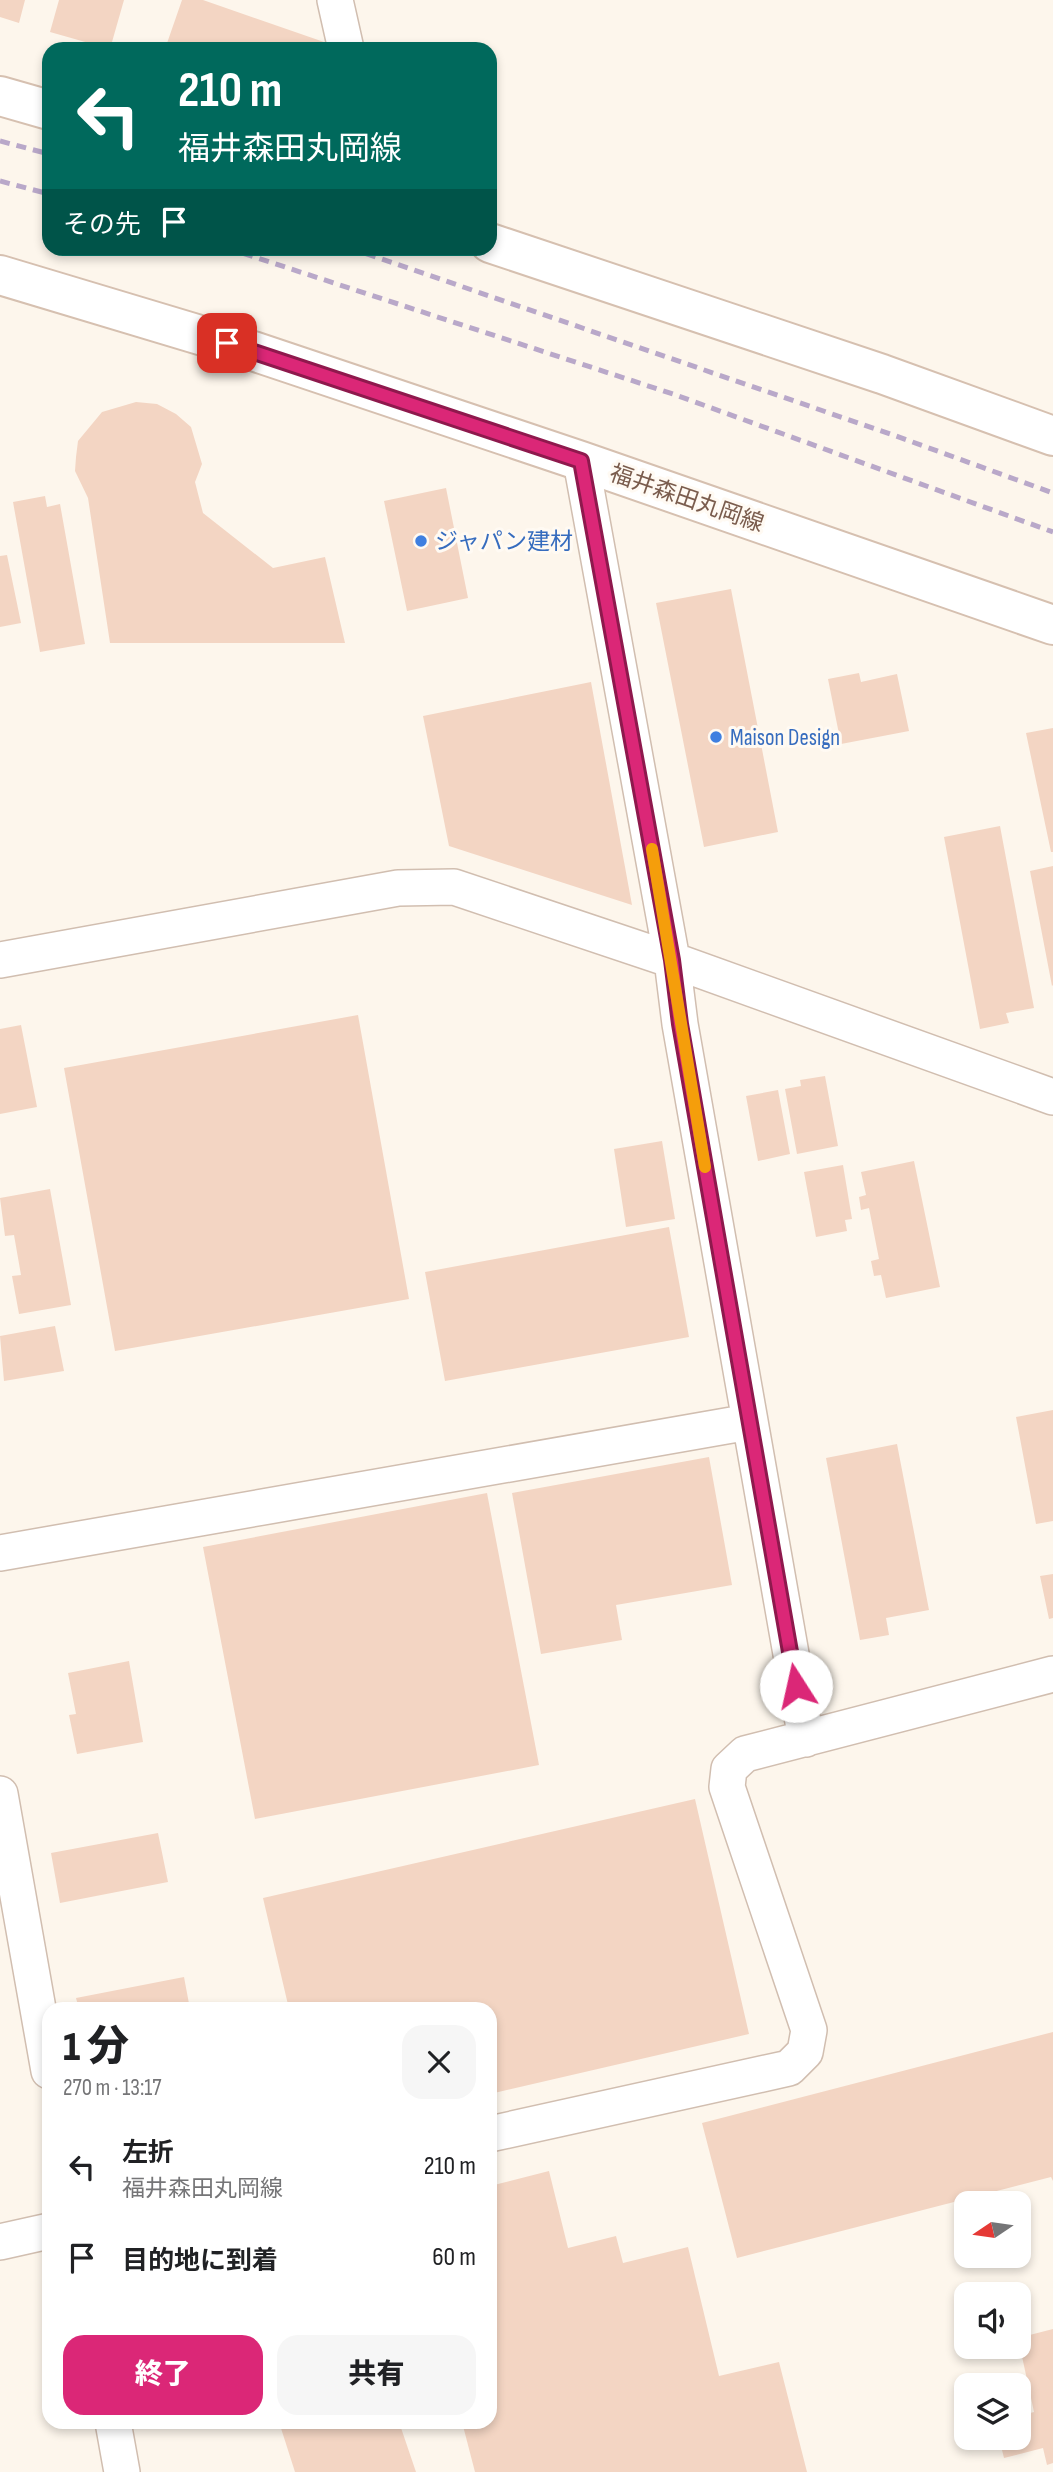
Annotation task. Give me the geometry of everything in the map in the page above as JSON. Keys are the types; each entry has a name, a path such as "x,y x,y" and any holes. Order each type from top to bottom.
{"main road":[{"path":"0,96 42,108"},
{"path":"497,245 882,374 1053,436"},
{"name":"福井森田丸岡線","path":"0,275 253,351 581,461 1053,625"}],"street":[{"path":"335,0 344,42"},
{"path":"581,461 672,960 682,1038 806,1739"},
{"path":"0,960 398,887 454,887 672,960 1053,1097"},
{"path":"0,1553 749,1422"},
{"path":"497,2132 789,2068 805,2052 810,2030 727,1787 729,1769 745,1754 1053,1674"},
{"path":"0,1794 42,2031"},
{"path":"0,2242 42,2233"},
{"path":"114,2429 122,2472"}],"building":[{"path":"0,0 25,0 19,23 0,17"},
{"path":"59,0 124,0 112,42 85,42 50,32"},
{"path":"182,0 203,0 324,42 167,42"},
{"path":"136,402 157,404 176,414 191,427 202,464 195,482 203,513 273,568 325,557 345,643 110,643 88,498 75,471 76,457 78,441 102,412"},
{"path":"446,488 468,598 407,611 384,501"},
{"path":"45,496 47,507 60,504 85,644 40,652 13,502"},
{"path":"7,555 21,623 0,627 0,556"},
{"path":"731,589 778,832 704,847 656,603"},
{"path":"859,673 861,682 897,674 909,731 841,744 828,679"},
{"path":"591,682 632,905 449,846 423,716"},
{"path":"1053,728 1053,852 1051,852 1026,733"},
{"path":"1000,826 1034,1008 1006,1013 1009,1023 980,1029 944,837"},
{"path":"1053,866 1053,985 1052,986 1030,871"},
{"path":"358,1015 409,1299 115,1351 64,1068"},
{"path":"21,1025 37,1107 0,1114 0,1029"},
{"path":"825,1076 838,1146 797,1154 785,1089 801,1086 800,1080"},
{"path":"778,1090 790,1154 758,1161 746,1096"},
{"path":"662,1141 675,1219 626,1227 614,1149"},
{"path":"914,1161 940,1287 886,1298 881,1275 874,1276 871,1261 879,1259 869,1208 861,1210 859,1197 866,1195 861,1172"},
{"path":"843,1165 852,1219 845,1220 847,1231 816,1237 804,1172"},
{"path":"50,1189 71,1305 19,1314 12,1276 21,1275 14,1235 5,1236 0,1198"},
{"path":"669,1227 689,1337 445,1381 425,1272"},
{"path":"55,1326 64,1371 4,1381 0,1336"},
{"path":"1053,1410 1053,1521 1036,1524 1016,1417"},
{"path":"897,1444 929,1610 886,1618 889,1635 860,1640 826,1458"},
{"path":"709,1457 732,1585 616,1605 622,1640 541,1654 512,1493"},
{"path":"487,1493 539,1765 255,1819 203,1547"},
{"path":"1053,1574 1053,1618 1049,1619 1040,1576"},
{"path":"129,1661 143,1742 77,1754 69,1715 76,1714 68,1673"},
{"path":"695,1799 749,2034 497,2092 497,2002 287,2002 263,1898"},
{"path":"158,1833 168,1882 60,1903 51,1853"},
{"path":"184,1977 189,2002 77,2002 76,1998"},
{"path":"1053,2032 1053,2181 1051,2177 997,2191 954,2191 954,2202 737,2258 702,2123"},
{"path":"549,2171 568,2248 616,2236 623,2263 688,2247 719,2376 779,2362 807,2472 475,2472 464,2429 497,2429 497,2184"},
{"path":"1053,2329 1053,2463 1047,2465 1043,2448 1004,2458 1002,2450 1031,2450 1031,2413 1034,2412 1031,2373 1026,2373 1023,2359 1031,2359 1031,2335"},
{"path":"281,2429 401,2429 416,2472 295,2472"}],"railway":[{"path":"0,141 42,152"},
{"path":"0,181 42,192"},
{"path":"251,256 673,394 1053,532"},
{"path":"373,256 896,436 1053,493"}],"slow traffic":[{"path":"652,849 705,1167"}],"place":[{"name":"ジャパン建材","path":"421,541"},
{"name":"Maison Design","path":"716,737"}],"route":[{"path":"227,343 581,461 672,960 680,1024 796,1686"}]}
